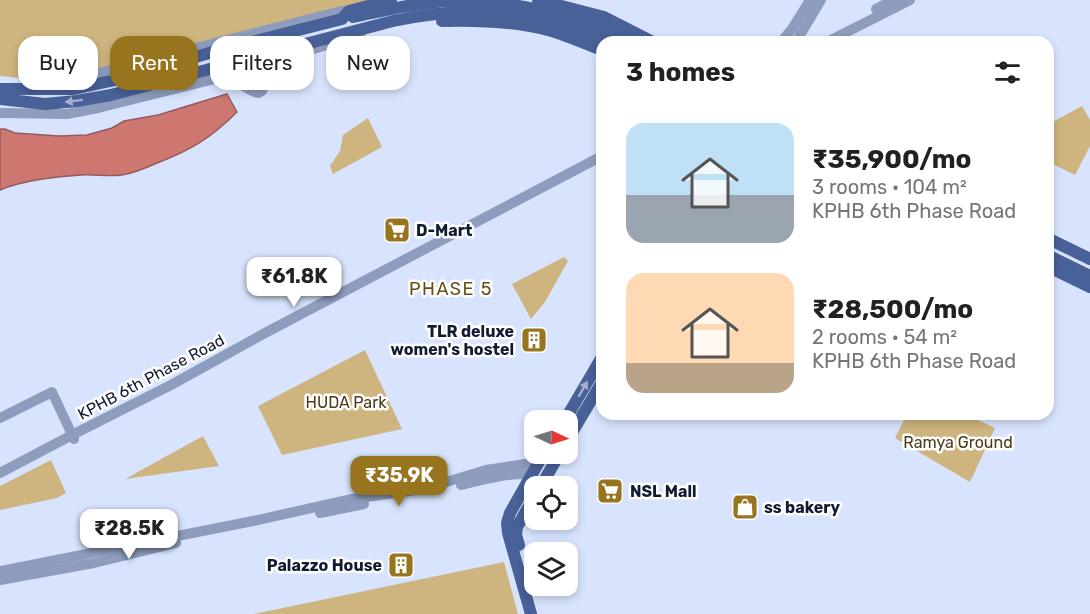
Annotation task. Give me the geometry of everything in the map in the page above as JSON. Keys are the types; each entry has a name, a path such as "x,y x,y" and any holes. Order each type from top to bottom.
{"main road":[{"path":"349,16 391,0"},
{"path":"538,0 604,17 641,36"},
{"path":"0,89 74,89 124,78 349,16 416,4 450,1 504,3 537,8 621,36"},
{"path":"314,42 393,21 451,12 494,11 531,16 596,38"},
{"path":"372,26 397,28 439,21 496,21 546,30 596,48"},
{"path":"0,99 45,104 77,101 111,95 210,69"},
{"path":"1054,242 1090,260"},
{"path":"1054,247 1090,265"},
{"path":"1054,258 1090,276"},
{"path":"1054,269 1090,287"},
{"path":"571,410 596,367"},
{"path":"578,422 596,392"},
{"path":"531,614 507,523 537,464"},
{"path":"524,515 516,531 538,614"}],"street":[{"path":"786,36 810,0"},
{"path":"800,36 821,0"},
{"path":"826,36 893,0"},
{"path":"839,36 910,0"},
{"path":"314,50 349,39 372,26"},
{"path":"0,113 68,114 210,80"},
{"name":"KPHB 6th Phase Road","path":"0,480 265,333 596,159"},
{"name":"KPHB 6th Phase Road","path":"0,473 189,382 596,166"},
{"path":"0,418 52,392 73,438"},
{"path":"0,572 352,499 423,489 524,461"},
{"path":"0,580 94,563 191,540 366,503 423,494 498,476 532,474"}],"green space":[{"path":"0,0 389,0 242,36 210,36 210,44 198,47 198,36 110,36 110,67 98,69 98,36 18,36 18,78 0,76"},
{"path":"1082,106 1090,120 1090,146 1075,175 1054,164 1054,121"},
{"path":"368,118 382,147 333,174 330,166 340,151 343,135"},
{"path":"564,257 568,261 545,302 531,319 512,284"},
{"name":"HUDA Park","path":"365,350 402,429 282,455 258,406"},
{"name":"Ramya Ground","path":"904,420 978,420 995,428 970,482 895,438"},
{"path":"203,436 219,466 125,479"},
{"path":"51,460 66,493 57,498 0,510 0,486"},
{"path":"504,562 518,614 254,614"}],"shaded area":[{"path":"227,94 237,112 209,136 169,158 122,175 50,178 29,181 0,190 0,129 15,133 87,135 112,128 124,121 158,115"}],"place":[{"name":"D-Mart","path":"397,230"},
{"name":"TLR deluxe women's hostel","path":"534,340"},
{"name":"NSL Mall","path":"610,491"},
{"name":"ss bakery","path":"745,507"},
{"name":"Palazzo House","path":"401,565"}],"district":[{"name":"PHASE 5","path":"451,289"}]}
